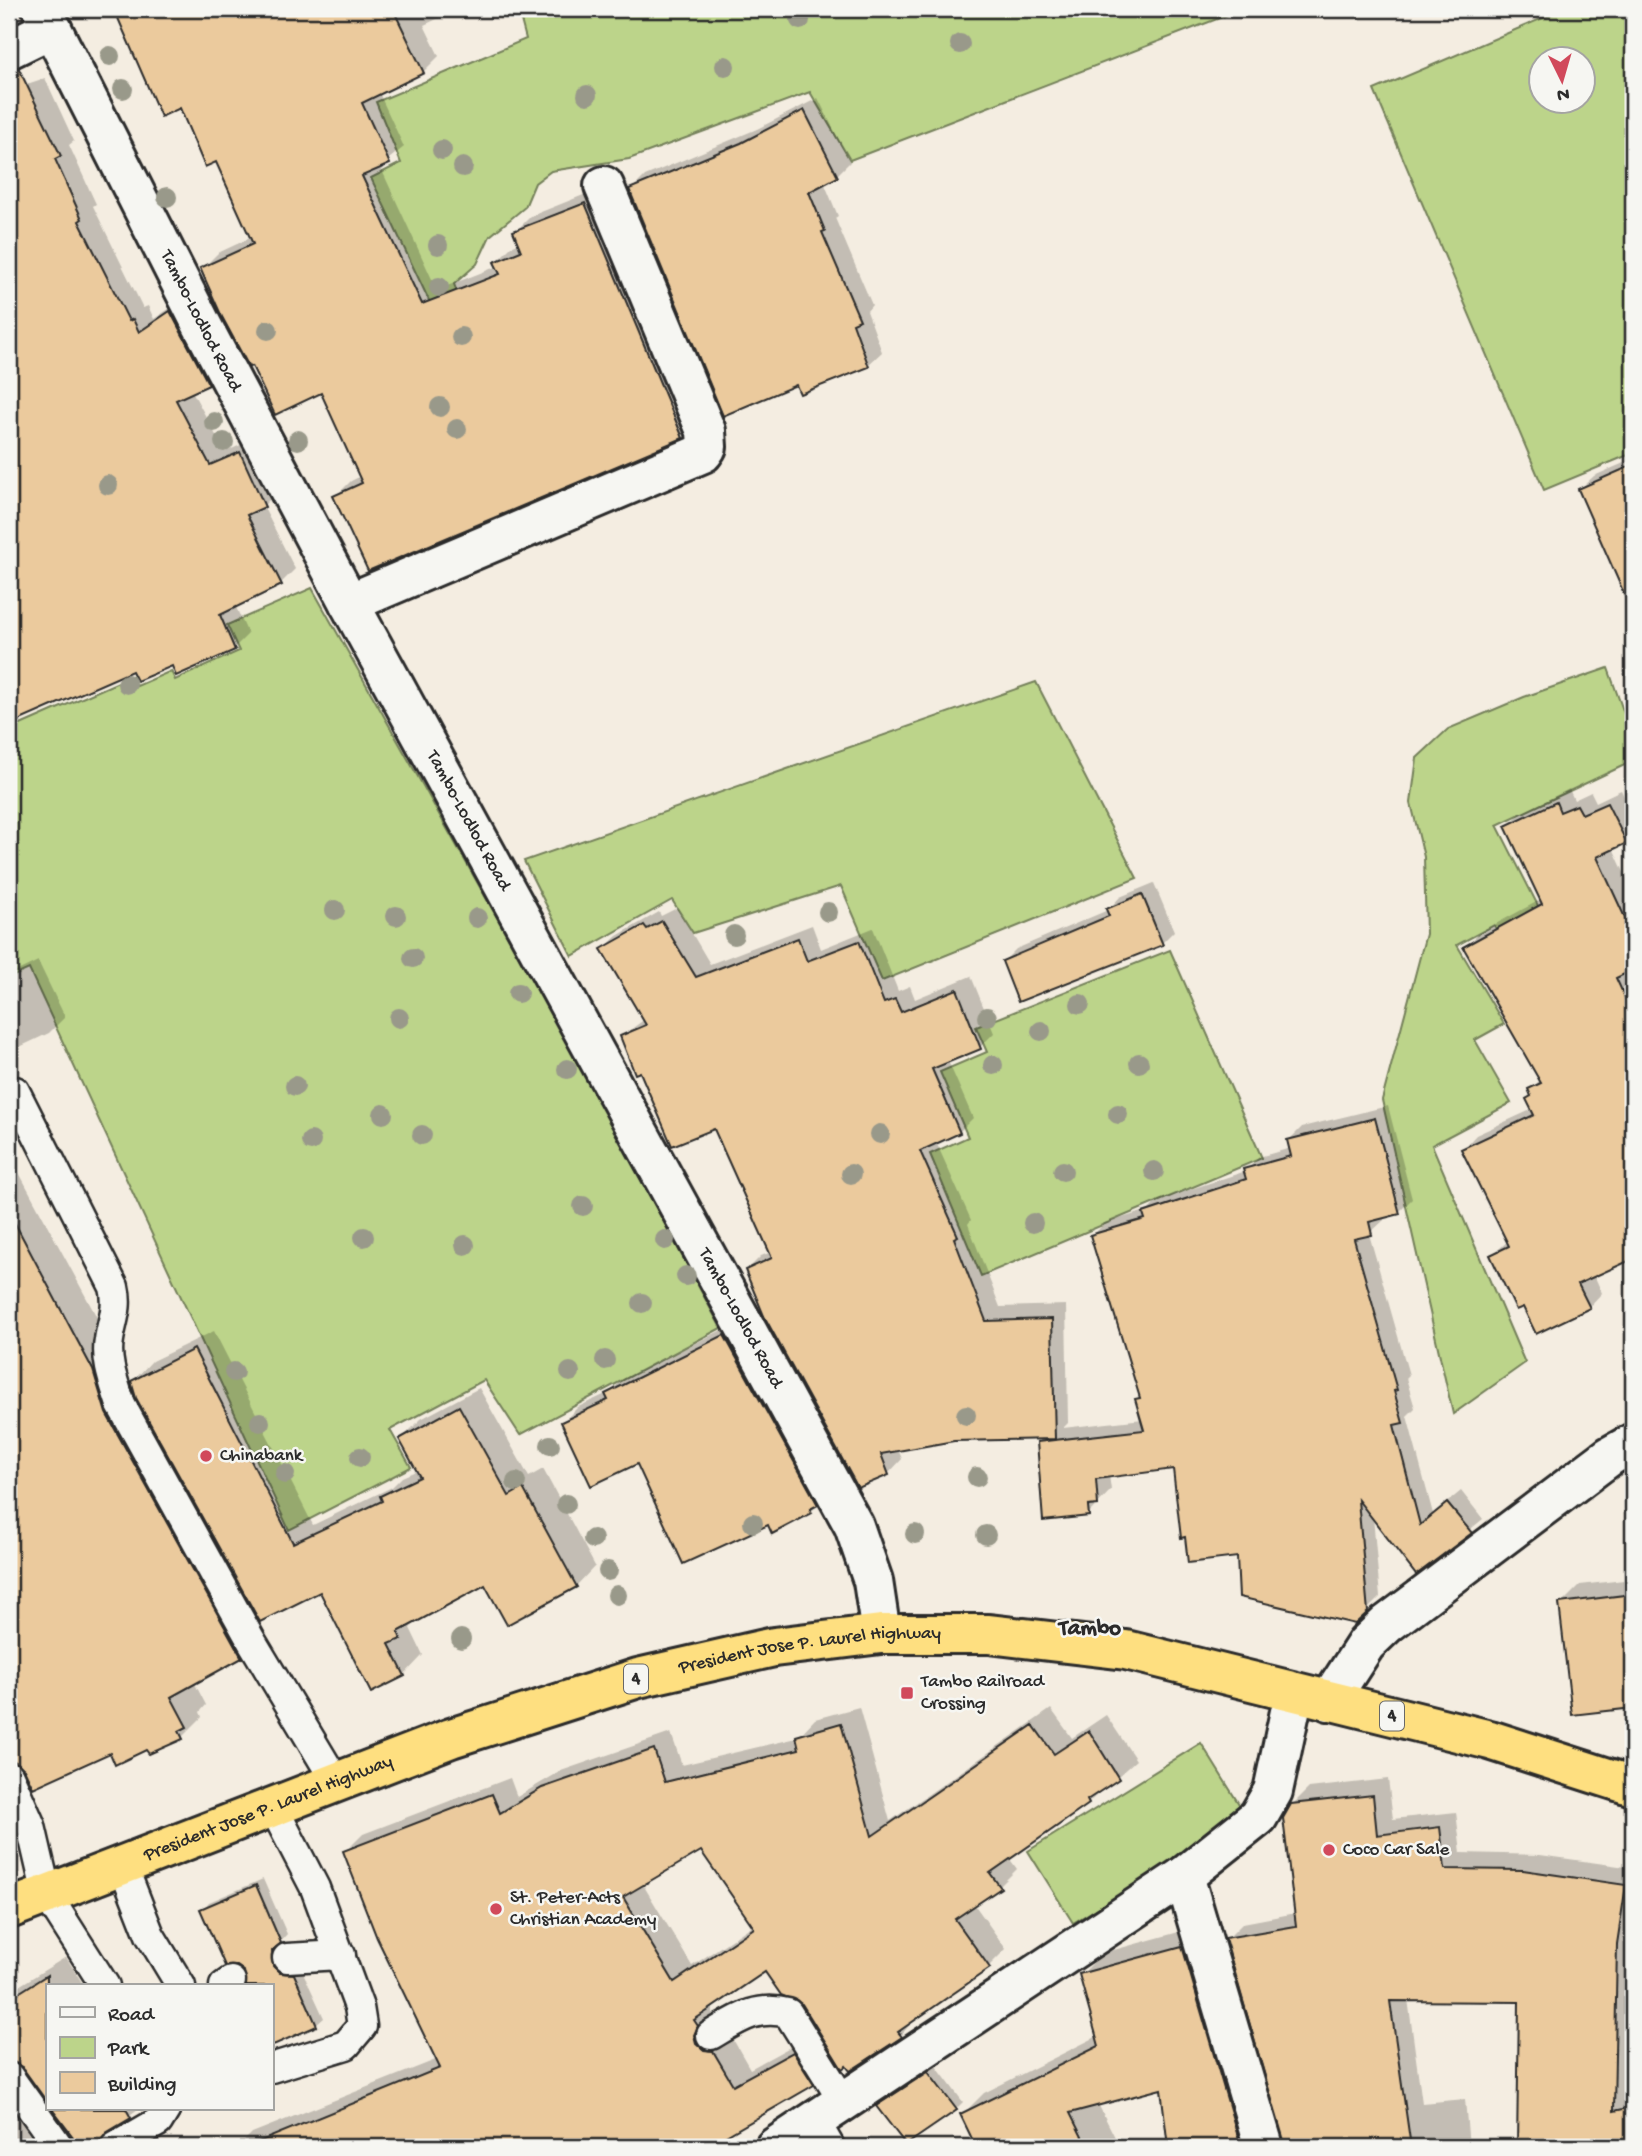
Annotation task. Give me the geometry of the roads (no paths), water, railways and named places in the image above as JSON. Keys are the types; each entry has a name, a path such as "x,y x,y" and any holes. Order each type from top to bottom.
{"highway":[{"name":"President Jose P. Laurel Highway","path":"9,1909 451,1738 638,1678 775,1647 881,1634 989,1634 1105,1647 1490,1740 1633,1786"}],"street":[{"path":"9,49 47,18"},
{"name":"Tambo-Lodlod Road","path":"47,18 203,327 349,603 854,1526 870,1572 881,1634"},
{"path":"349,603 703,453 707,447 706,431 604,186"},
{"path":"775,2147 829,2122 1184,1876 1258,1817 1273,1791 1312,1697 1387,1624 1610,1456 1633,1443"},
{"path":"1184,1876 1264,2147"}],"lane":[{"path":"15,1091 114,1287 118,1301 109,1341 109,1363 121,1405 251,1640 336,1782"},
{"path":"9,1776 31,1826 47,1895 104,1984"},
{"path":"273,1807 314,1888 341,1955 359,2007 362,2026 346,2045 273,2067"},
{"path":"123,1866 150,1935 180,1984"},
{"path":"287,1958 341,1955"},
{"path":"711,2035 752,2011 772,2009 788,2013 829,2122"},
{"path":"9,2077 59,2147"},
{"path":"115,2147 158,2122 165,2110"}],"place":[{"name":"Chinabank","path":"206,1456"},
{"name":"Tambo Railroad Crossing","path":"907,1693"},
{"name":"Coco Car Sale","path":"1329,1850"},
{"name":"St. Peter-Acts Christian Academy","path":"496,1909"}],"district":[{"name":"Tambo","path":"1090,1629"}]}
